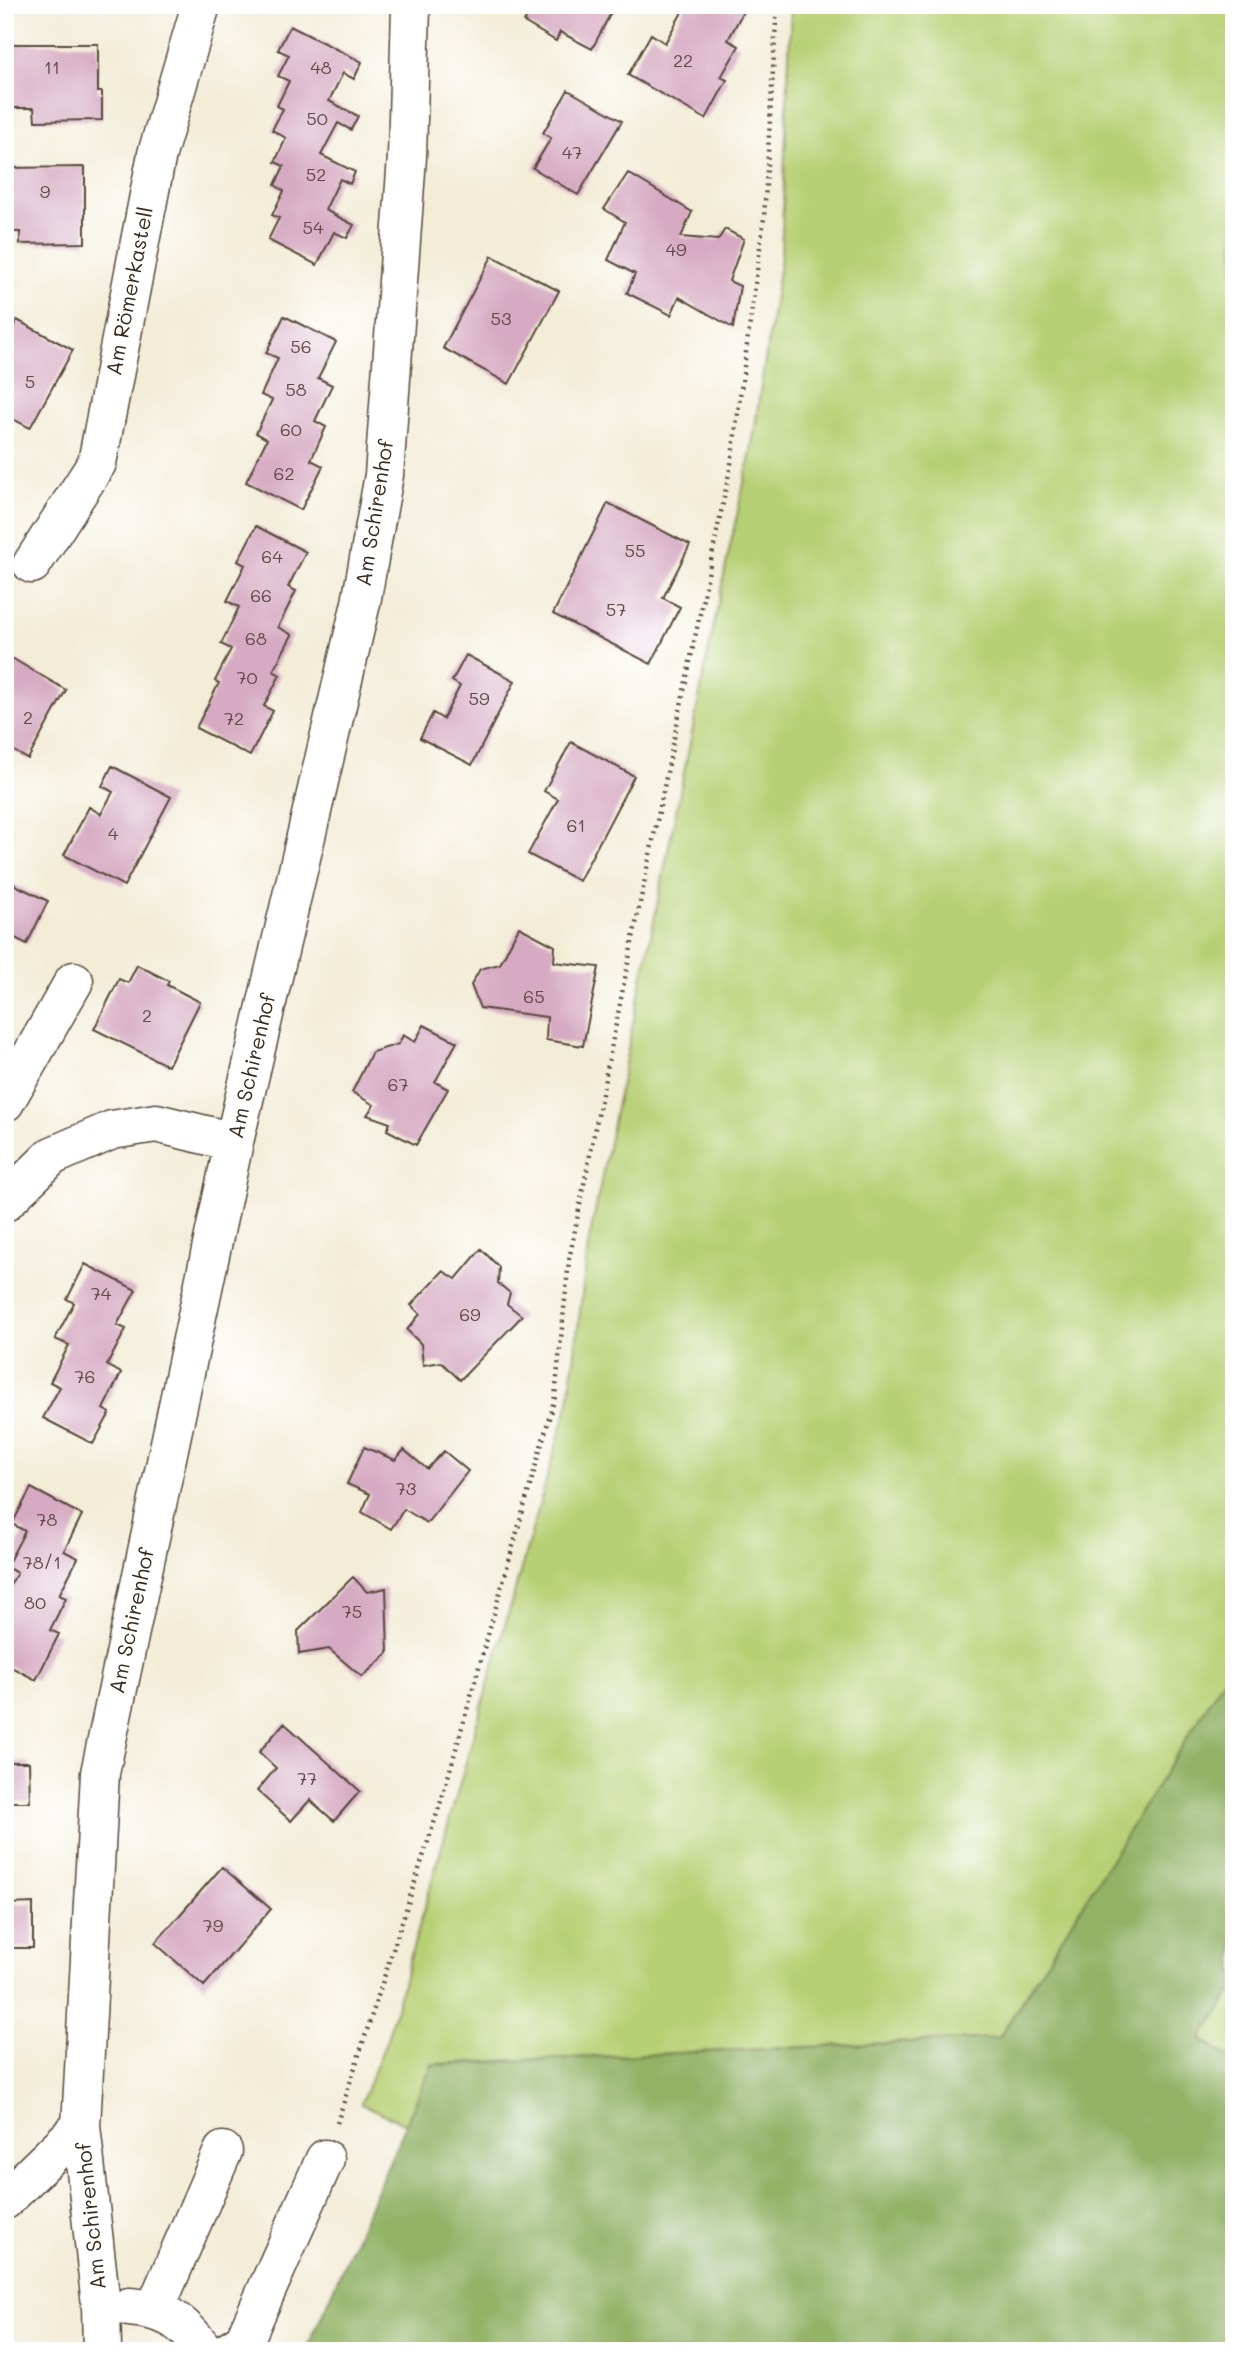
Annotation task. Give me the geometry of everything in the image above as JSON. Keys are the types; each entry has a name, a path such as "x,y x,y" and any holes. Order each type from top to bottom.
{"street":[{"name":"Am Römerkastell","path":"32,564 97,463 157,154 201,5"},
{"name":"Am Schirenhof","path":"102,2351 101,2305 80,2126 100,1773 234,1142 361,603 384,475 407,157 411,5"},
{"path":"5,1102 74,981"},
{"path":"5,1202 52,1156 112,1130 156,1123 234,1142"},
{"name":"Am Schirenhof","path":"5,2200 80,2126"},
{"path":"155,2309 223,2151"},
{"path":"228,2351 244,2341 325,2159"},
{"name":"Am Schirenhof","path":"101,2305 155,2309 188,2328 205,2351"}],"path":[{"path":"325,2159 443,1795 555,1397 572,1247 731,464 764,218 776,5"}],"green space":[{"path":"791,5 1234,5 1234,1663 999,2038 432,2064 406,2124 361,2104 387,2039 569,1401 588,1246 751,452 781,257"},
{"path":"1234,1663 1234,1988 1201,2039 1234,2061 1234,2351 306,2351 432,2065 999,2038"},
{"path":"1234,1988 1234,2061 1201,2039"}],"building":[{"path":"536,5 615,5 592,49 560,32 556,41 524,22"},
{"path":"686,5 740,5 745,8 728,40 739,46 721,77 727,80 706,119 628,75 651,34 665,43"},
{"path":"290,26 362,62 354,79 343,73 329,101 358,116 351,130 338,123 321,155 355,172 350,184 340,179 325,210 354,225 347,238 334,232 317,265 268,240 279,218 272,215 284,191 275,185 284,166 275,162 286,138 272,130 283,109 277,106 289,81 278,76 289,55 278,50"},
{"path":"5,44 98,44 98,92 102,92 102,120 35,121 34,108 5,108"},
{"path":"568,90 622,121 578,195 533,168 551,138 543,133"},
{"path":"85,167 85,243 20,244 20,232 5,232 5,168"},
{"path":"628,173 692,212 681,237 718,240 725,229 744,239 729,281 740,286 733,328 679,297 671,315 627,293 635,274 608,260 625,222 604,209"},
{"path":"492,256 559,291 509,384 443,348"},
{"path":"284,316 336,342 318,378 332,385 315,421 326,427 311,460 323,466 301,510 246,482 267,439 256,433 272,400 261,395 278,358 266,353"},
{"path":"17,320 73,350 30,428 5,415 5,342"},
{"path":"608,503 690,545 663,598 680,607 651,664 553,614"},
{"path":"256,526 306,552 288,587 296,591 278,627 292,635 273,671 280,675 264,706 273,711 250,756 196,728 219,683 215,681 231,649 221,644 239,607 227,601 245,565 238,561"},
{"path":"466,655 515,681 472,765 420,738 433,713 443,719 460,686 452,681"},
{"path":"10,657 66,690 28,759 5,746 5,665"},
{"path":"571,742 634,776 579,881 528,854 558,799 544,791"},
{"path":"112,766 171,797 124,886 64,855 89,807 101,814 113,792 102,786"},
{"path":"5,880 48,901 27,944 5,933"},
{"path":"519,927 555,946 554,962 599,967 583,1046 546,1040 547,1017 480,1008 471,985 480,969 500,964"},
{"path":"137,965 169,981 167,985 200,1002 168,1066 94,1029 119,979 128,983"},
{"path":"424,1025 457,1042 435,1082 448,1089 416,1145 387,1130 390,1123 367,1115 374,1105 352,1092 372,1052 399,1044 403,1035 415,1042"},
{"path":"481,1249 499,1267 498,1283 510,1293 507,1304 522,1316 460,1380 441,1362 423,1365 421,1344 407,1330 420,1314 411,1305 443,1271 456,1279"},
{"path":"85,1264 136,1290 117,1325 126,1329 107,1365 121,1373 103,1409 110,1413 93,1444 43,1418 60,1387 50,1382 69,1345 55,1339 74,1303 67,1299"},
{"path":"364,1447 395,1460 404,1450 427,1469 444,1451 468,1471 427,1523 404,1509 391,1529 362,1512 370,1494 347,1484"},
{"path":"31,1488 82,1515 64,1551 78,1558 59,1595 66,1598 50,1630 59,1634 36,1680 5,1664 5,1594 17,1573 6,1567 25,1531 12,1524"},
{"path":"353,1577 367,1592 386,1588 388,1653 362,1677 329,1649 299,1654 298,1631"},
{"path":"284,1723 360,1791 334,1821 310,1800 291,1821 257,1791 276,1768 259,1752"},
{"path":"5,1762 29,1762 30,1802 10,1802 10,1904 33,1903 33,1948 5,1948"},
{"path":"222,1867 271,1909 204,1986 155,1943"}]}
